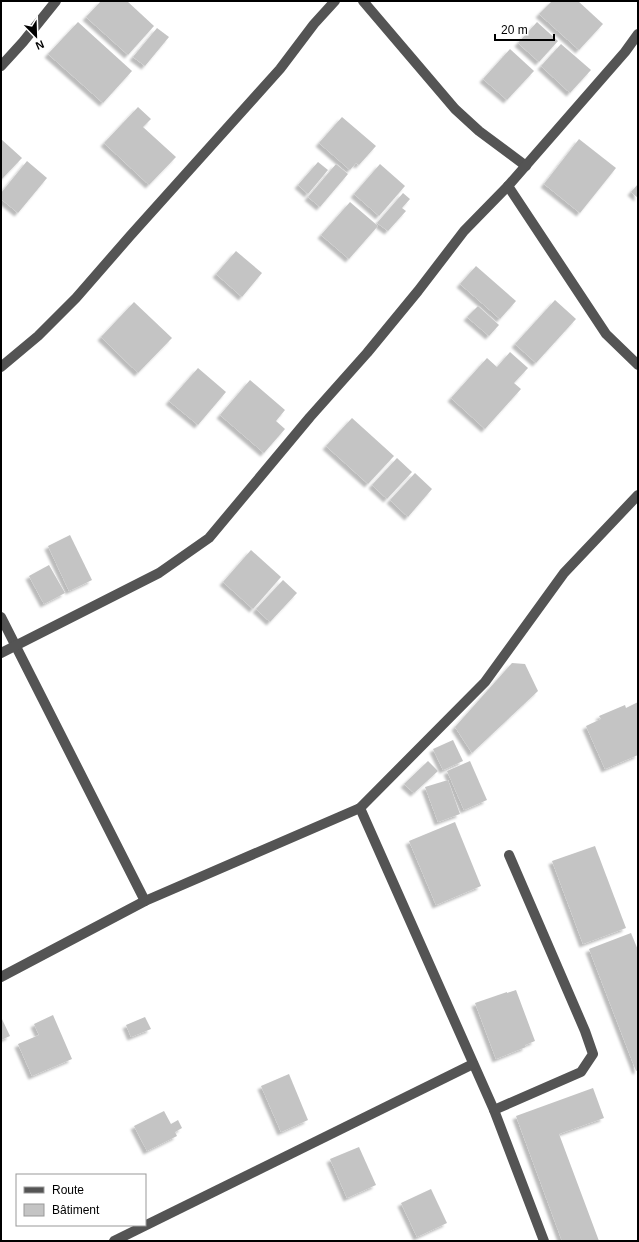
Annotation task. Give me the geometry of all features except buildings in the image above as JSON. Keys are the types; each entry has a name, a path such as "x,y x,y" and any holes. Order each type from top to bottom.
{"street":[{"path":"1,66 23,42 56,1"},
{"path":"1,366 38,336 76,298 280,69 314,24 335,1"},
{"path":"363,1 455,109 479,130 526,166"},
{"path":"1,653 159,573 209,538 310,417 367,353 464,232 526,166 625,52 638,34"},
{"path":"508,186 606,334 638,365"},
{"path":"1,977 145,901 360,808 485,682 564,573 638,495"},
{"path":"1,617 145,901"},
{"path":"360,808 494,1110 544,1241"},
{"path":"494,1110 581,1072 593,1054 585,1031 509,855"},
{"path":"146,1225 473,1064"},
{"path":"114,1241 144,1226"}]}
